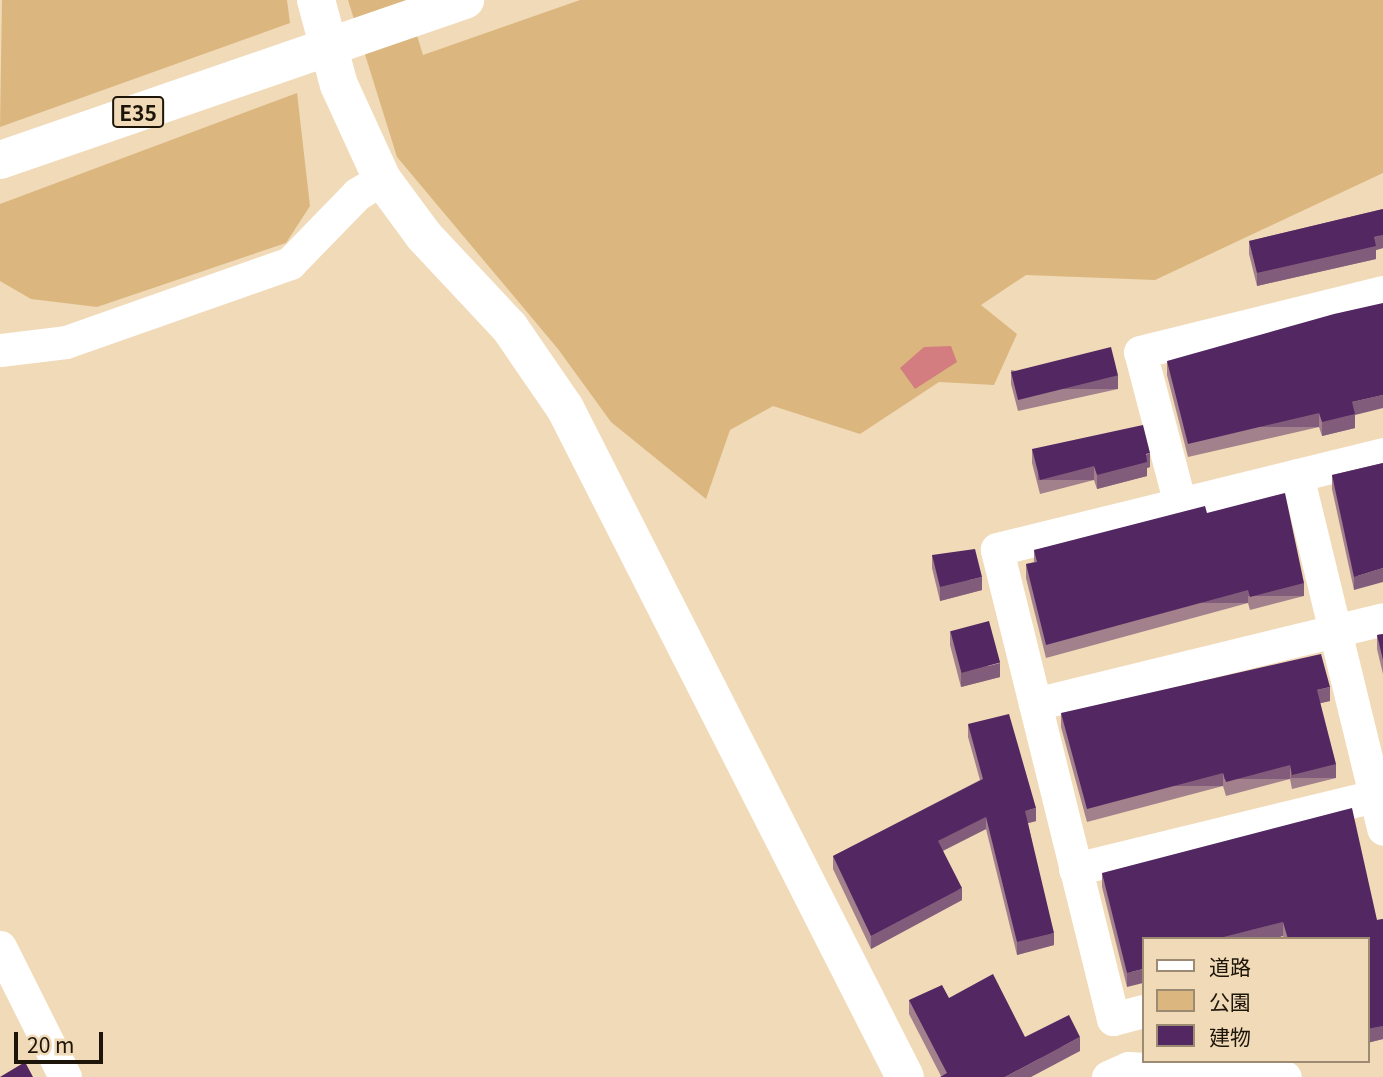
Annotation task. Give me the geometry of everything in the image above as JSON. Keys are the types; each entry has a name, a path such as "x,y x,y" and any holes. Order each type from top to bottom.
{"main road":[{"path":"316,0 339,85 382,179 424,236 510,328 565,408 905,1077"},
{"name":"E35","path":"0,160 464,0"}],"street":[{"path":"0,350 66,342 289,263 357,194 382,179"},
{"path":"1180,504 1140,352 1383,292"},
{"path":"1142,1012 1113,1019 997,549 1383,454"},
{"path":"1297,475 1379,795 1383,830"},
{"path":"1035,704 1383,619"},
{"path":"1075,869 1379,795"},
{"path":"0,947 65,1077"},
{"path":"1108,1077 1128,1068 1285,1077"}],"green space":[{"path":"2,0 287,0 290,23 0,127"},
{"path":"348,0 406,0 423,55 580,0 1383,0 1383,173 1155,280 1026,275 981,305 1017,334 994,385 939,382 860,434 773,406 730,430 706,499 611,422 558,349 397,157"},
{"path":"297,93 310,206 286,243 97,307 31,299 0,281 0,204"}],"shaded area":[{"path":"951,346 957,362 915,389 900,368 924,347"}],"building":[{"path":"1383,209 1383,235 1374,237 1376,246 1257,273 1249,241"},
{"path":"1383,303 1383,395 1352,402 1355,414 1322,422 1319,413 1188,444 1167,361"},
{"path":"1111,347 1118,375 1018,400 1011,372"},
{"path":"1143,425 1150,453 1146,454 1147,462 1097,475 1094,466 1040,480 1032,449"},
{"path":"1383,463 1383,568 1354,577 1332,475"},
{"path":"1285,493 1304,583 1250,597 1248,590 1046,645 1026,564 1037,562 1034,550 1205,506 1207,513"},
{"path":"975,549 982,577 940,587 932,555"},
{"path":"989,621 1000,663 961,673 950,631"},
{"path":"1383,634 1383,660 1377,635"},
{"path":"1321,654 1330,687 1317,690 1336,764 1292,775 1290,765 1226,782 1223,773 1087,809 1061,713"},
{"path":"1009,714 1036,808 1025,811 1054,933 1017,942 986,817 938,841 962,888 871,936 833,856 983,779 968,724"},
{"path":"1352,808 1377,920 1383,919 1383,1026 1369,1029 1369,937 1287,937 1283,922 1224,937 1142,937 1142,969 1127,973 1102,873"},
{"path":"993,974 1025,1037 1069,1015 1080,1037 1005,1077 940,1077 947,1073 909,1000 942,985 949,998"},
{"path":"25,1062 33,1077 0,1077"}]}
